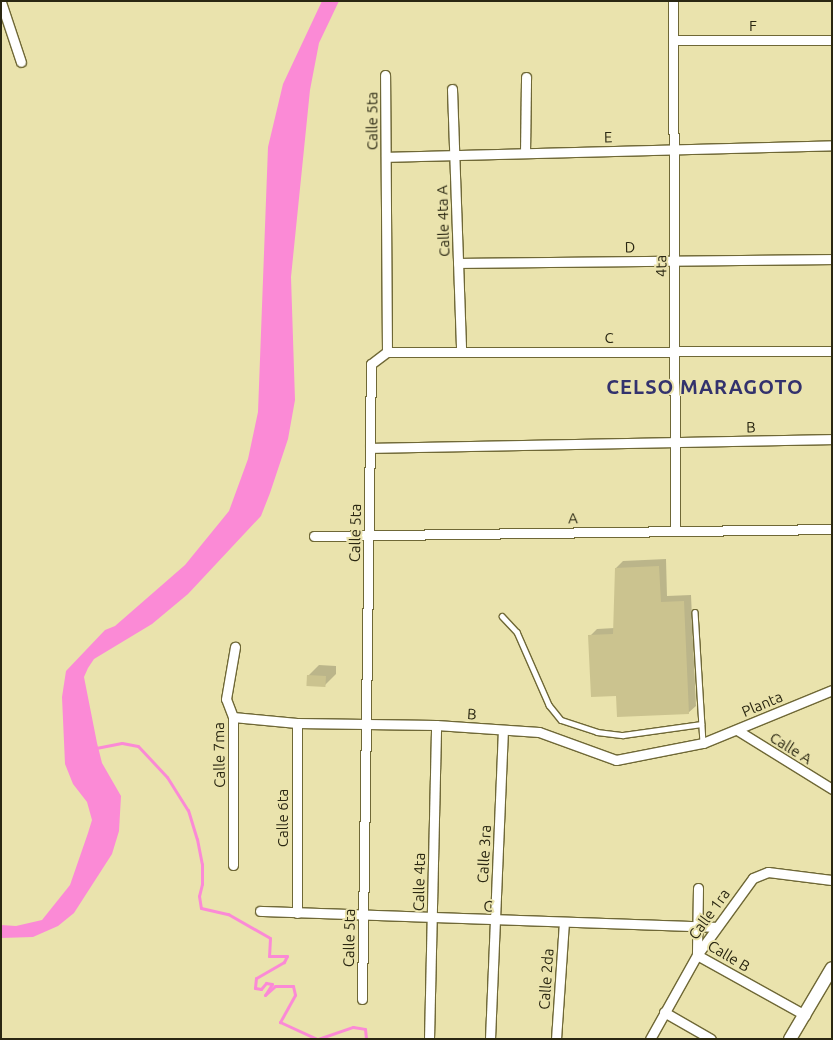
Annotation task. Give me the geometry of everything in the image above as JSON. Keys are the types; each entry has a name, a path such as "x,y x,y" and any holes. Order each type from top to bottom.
{"street":[{"name":"4ta","path":"673,1 677,442 676,531"},
{"path":"1,2 21,62"},
{"name":"F","path":"674,40 832,40"},
{"name":"Calle 5ta","path":"362,999 372,364 387,352 386,75"},
{"path":"525,153 526,77"},
{"name":"Calle 4ta A","path":"452,89 461,352"},
{"name":"E","path":"386,157 832,145"},
{"name":"D","path":"458,263 832,259"},
{"name":"C","path":"387,352 832,351"},
{"name":"B","path":"370,448 832,439"},
{"name":"A","path":"314,536 832,528"},
{"name":"Calle 7ma","path":"233,864 233,716 226,699 235,647"},
{"name":"Planta","path":"703,743 832,690"},
{"name":"B","path":"233,716 297,723 436,725 539,732 616,760 703,743"},
{"name":"Calle 6ta","path":"297,723 297,914"},
{"name":"Calle 4ta","path":"429,1039 436,725"},
{"name":"Calle 3ra","path":"490,1039 503,730"},
{"name":"Calle A","path":"737,730 832,789"},
{"name":"Calle 1ra","path":"650,1039 697,954 715,927 753,878 768,872 832,880"},
{"name":"Calle B","path":"698,888 697,954 805,1015"},
{"name":"C","path":"260,911 297,914 715,927"},
{"name":"Calle 2da","path":"556,1039 564,922"},
{"path":"790,1039 832,968"},
{"path":"664,1012 711,1039"}],"lane":[{"path":"695,612 703,743"},
{"path":"502,616 517,632 549,705 561,720 597,732 623,735 701,724"}],"shaded area":[{"path":"322,1 339,1 319,43 310,90 291,277 295,400 288,439 270,493 261,516 188,594 152,624 94,659 88,668 84,677 102,763 121,796 119,831 112,854 74,913 58,926 33,937 1,938 1,925 16,926 42,920 70,885 92,820 87,802 73,784 65,764 62,697 66,671 105,630 115,626 185,565 229,511 248,459 258,412 268,147 283,84"}],"building":[{"path":"659,566 661,602 684,601 689,714 617,717 616,696 591,697 588,635 613,634 615,568"},
{"path":"307,675 326,676 325,687 306,686"}],"waterway":[{"path":"96,748 122,743 138,746 167,777 188,810 197,839 202,864 202,884 199,896 201,908 228,914 270,938 269,956 287,956 284,962 256,978 255,988 261,989 266,983 272,984 265,995 275,986 293,986 295,995 280,1022 317,1039"},
{"path":"318,1039 353,1027 365,1029 366,1039"}],"district":[{"name":"CELSO MARAGOTO","path":"705,386"}]}
